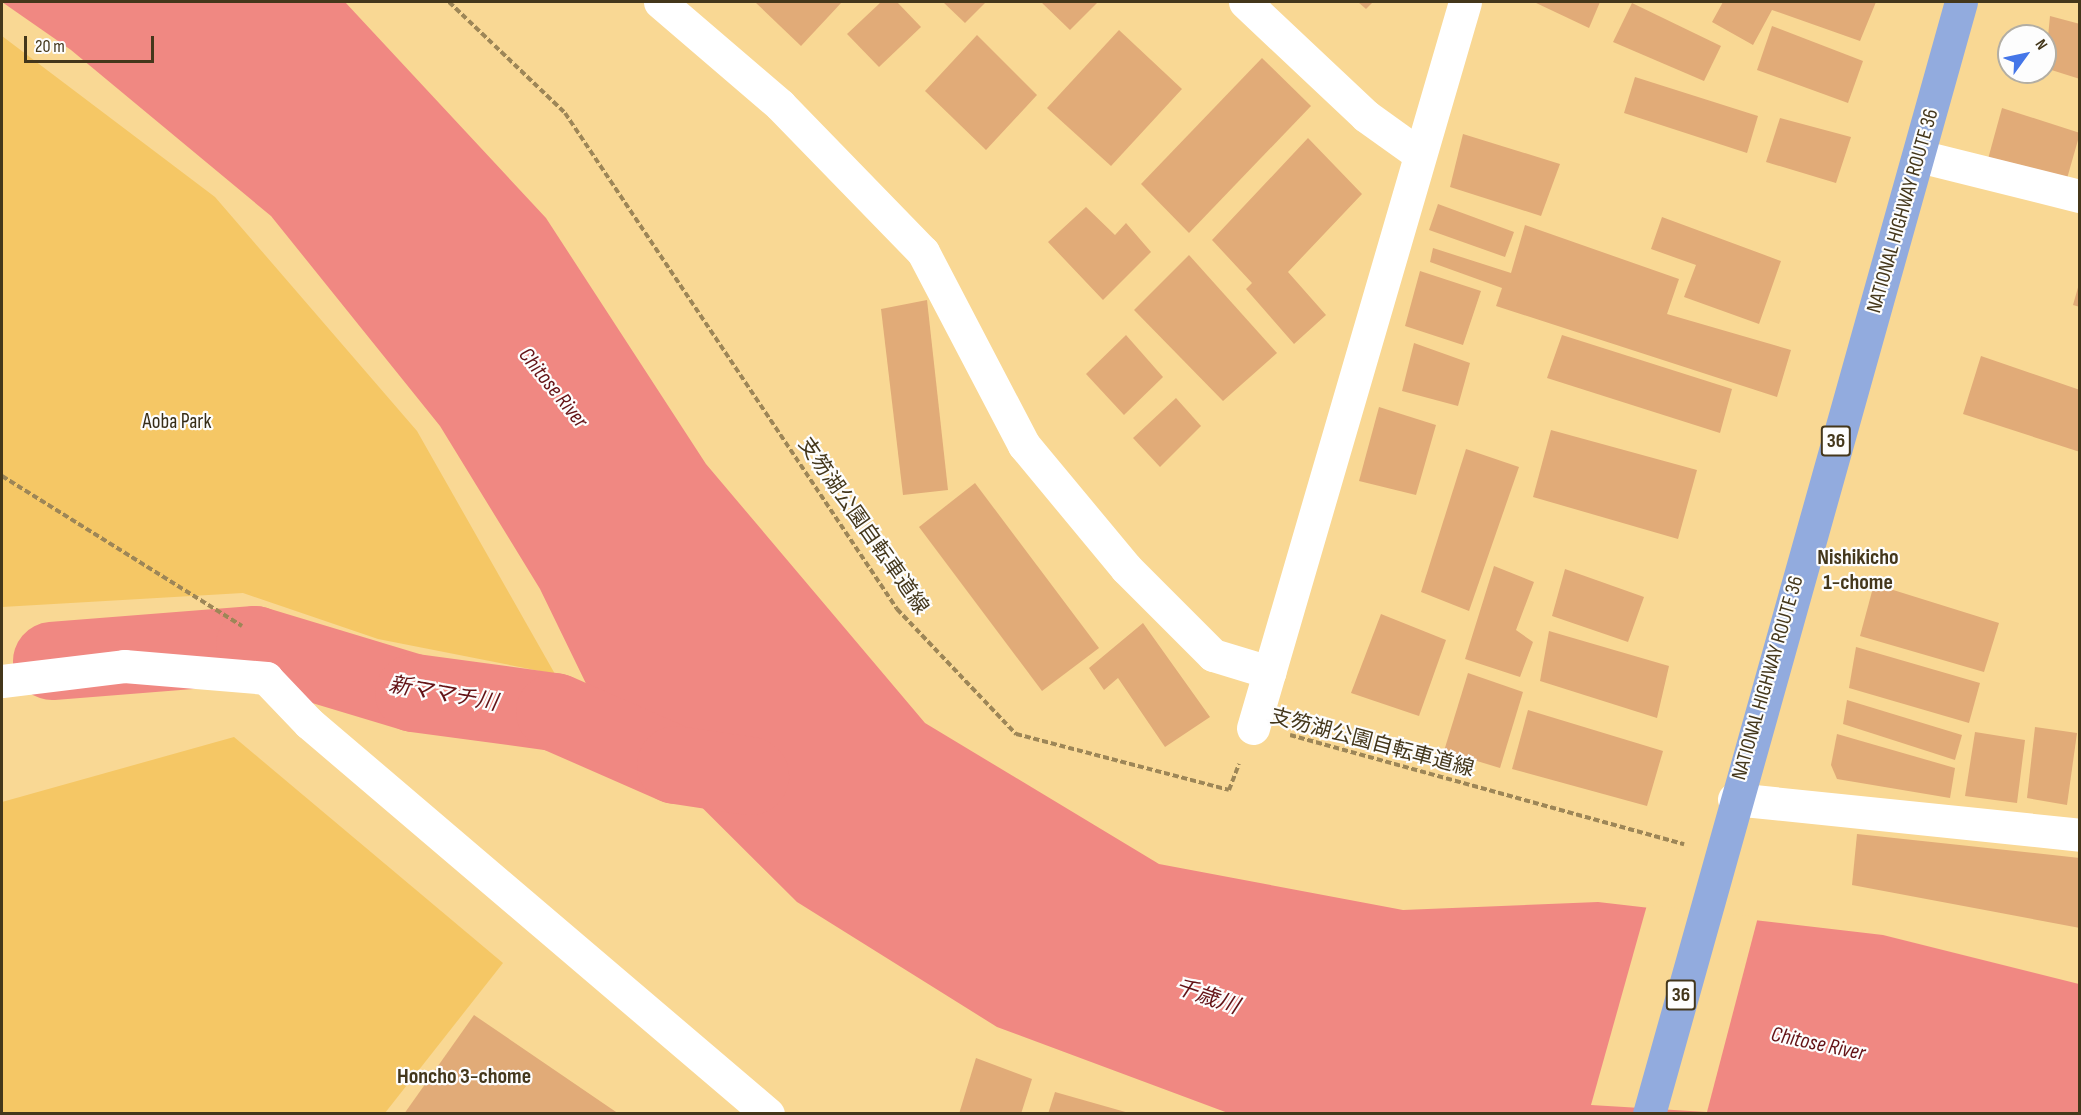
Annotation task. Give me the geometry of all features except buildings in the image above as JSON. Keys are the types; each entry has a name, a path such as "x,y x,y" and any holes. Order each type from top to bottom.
{"highway":[{"name":"NATIONAL HIGHWAY ROUTE 36","path":"1649,1111 1734,799 1919,156 1960,2"}],"street":[{"path":"660,2 780,105 923,252 1024,445 1126,568 1213,655 1269,672"},
{"path":"1245,2 1366,116 1419,154"},
{"path":"1253,728 1465,2"},
{"path":"1919,156 2079,196"},
{"path":"2,681 124,666 266,678 309,723 768,1113"},
{"path":"1734,799 2079,835"}],"path":[{"name":"支笏湖公園自転車道線","path":"449,2 565,113 897,609 1016,734 1229,790 1253,728 1305,738 1715,868"},
{"path":"2,476 242,626"}],"green space":[{"name":"Aoba Park","path":"2,36 215,197 417,431 555,674 378,639 243,593 2,607"},
{"path":"234,737 503,963 385,1113 2,1113 2,802"}],"water":[{"path":"2,2 345,2 546,218 706,464 925,723 1159,864 1403,910 1598,902 1883,935 2079,984 2079,1113 1228,1113 997,1027 797,902 594,700 540,589 440,426 271,216 71,50"}],"pier":[{"path":"1647,905 1758,917 1707,1112 1591,1105"}],"waterway":[{"name":"新ママチ川","path":"52,661 255,645 414,693 555,712 676,765 750,776"}],"district":[{"name":"Nishikicho 1-chome","path":"1858,570"},
{"name":"Honcho 3-chome","path":"464,1077"}],"water label":[{"name":"Chitose River","path":"553,388"},
{"name":"千歳川","path":"1207,997"},
{"name":"Chitose River","path":"1818,1044"}]}
